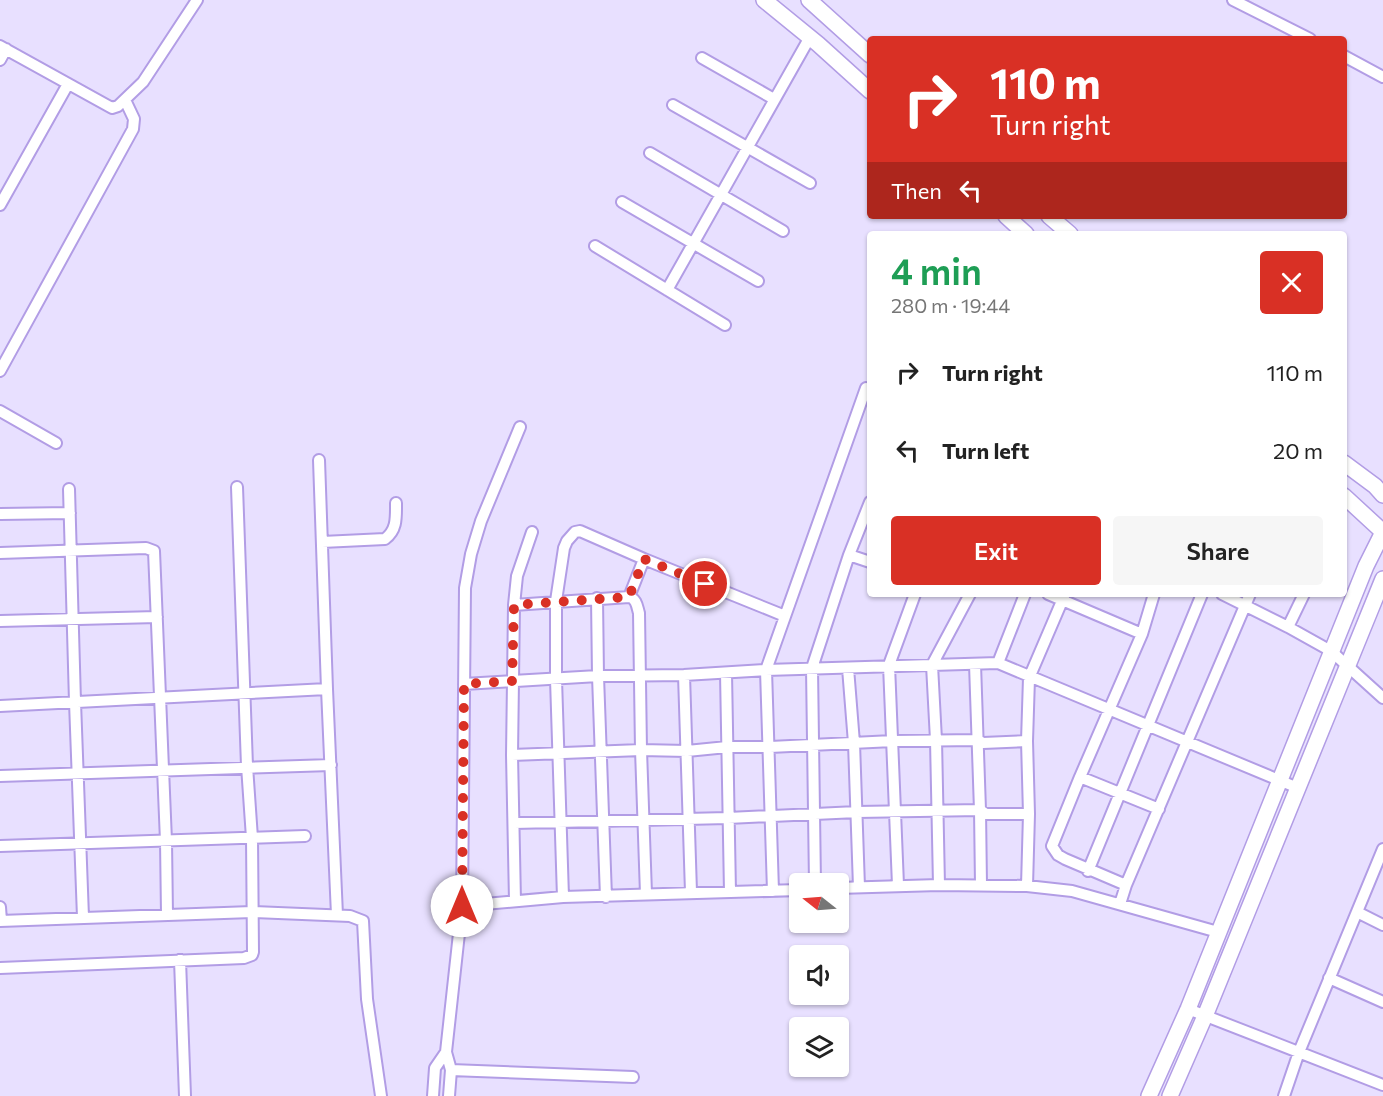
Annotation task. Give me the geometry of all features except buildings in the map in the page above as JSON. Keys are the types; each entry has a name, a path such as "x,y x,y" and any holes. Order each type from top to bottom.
{"street":[{"path":"0,60 3,47 112,108 118,106 143,82 197,0"},
{"path":"764,0 810,37 867,88"},
{"path":"809,0 867,52"},
{"path":"1233,0 1304,36"},
{"path":"667,290 810,37"},
{"path":"702,58 774,99"},
{"path":"1347,58 1383,77"},
{"path":"0,205 68,84"},
{"path":"0,371 133,129 134,119 128,97"},
{"path":"673,105 810,183"},
{"path":"650,153 783,231"},
{"path":"622,202 758,281"},
{"path":"1009,219 1023,231"},
{"path":"1052,219 1066,231"},
{"path":"595,246 725,324"},
{"path":"773,891 766,670 866,388"},
{"path":"0,411 56,442"},
{"path":"449,1096 451,1070 446,1052 462,906 465,588 471,554 481,521 520,427"},
{"path":"320,460 337,915"},
{"path":"1347,466 1375,486 1383,495"},
{"path":"0,968 244,958 252,955 252,838 247,766 237,487"},
{"path":"69,489 83,917"},
{"path":"1149,1096 1188,1009 1331,651 1366,566 1383,532 1347,502"},
{"path":"322,542 385,539 396,524 396,503"},
{"path":"815,873 812,668 849,555 867,510"},
{"path":"0,514 70,513"},
{"path":"563,897 556,679 556,601 564,548 575,532 580,531 785,616"},
{"path":"515,901 512,755 514,605 517,576 532,532"},
{"path":"0,553 146,548 154,551 167,915"},
{"path":"849,555 867,561"},
{"path":"629,597 644,559"},
{"path":"1170,1096 1205,1016 1383,579"},
{"path":"514,605 597,598 629,597 636,601 639,613 646,894"},
{"path":"898,885 889,665 914,597"},
{"path":"939,885 939,811 932,665 968,597"},
{"path":"998,663 1024,597"},
{"path":"1027,886 1029,678 1064,597 1142,634"},
{"path":"1126,885 1088,871 1058,855 1052,846 1142,634 1153,597"},
{"path":"1088,871 1201,597"},
{"path":"1288,627 1303,597"},
{"path":"597,598 606,897"},
{"path":"1120,904 1247,599 1288,627 1331,651 1383,698"},
{"path":"0,621 157,617"},
{"path":"464,684 598,676 998,663 1029,678 1148,724 1298,788"},
{"path":"975,664 981,885"},
{"path":"848,668 854,743 859,887"},
{"path":"726,673 730,892"},
{"path":"684,675 690,892"},
{"path":"0,706 327,689"},
{"path":"512,755 641,750 687,751 727,747 893,741 978,740 983,743 1027,741"},
{"path":"0,776 331,765"},
{"path":"1080,777 1159,809"},
{"path":"514,823 728,818 857,812 980,810 986,814 1029,814"},
{"path":"0,846 305,836"},
{"path":"1284,1096 1299,1052 1383,850"},
{"path":"849,887 981,885 1027,886 1072,891 1218,932"},
{"path":"462,906 563,897 789,890"},
{"path":"0,907 0,921 252,912 350,916 363,921 367,999 381,1096"},
{"path":"1357,912 1383,925"},
{"path":"180,960 185,1096"},
{"path":"1329,978 1383,1002"},
{"path":"1188,1009 1382,1083 1376,1096"},
{"path":"434,1096 435,1068 446,1052"},
{"path":"451,1070 633,1077"}],"route":[{"path":"462,906 464,684 512,681 514,605 629,597 644,559 705,584"}]}
